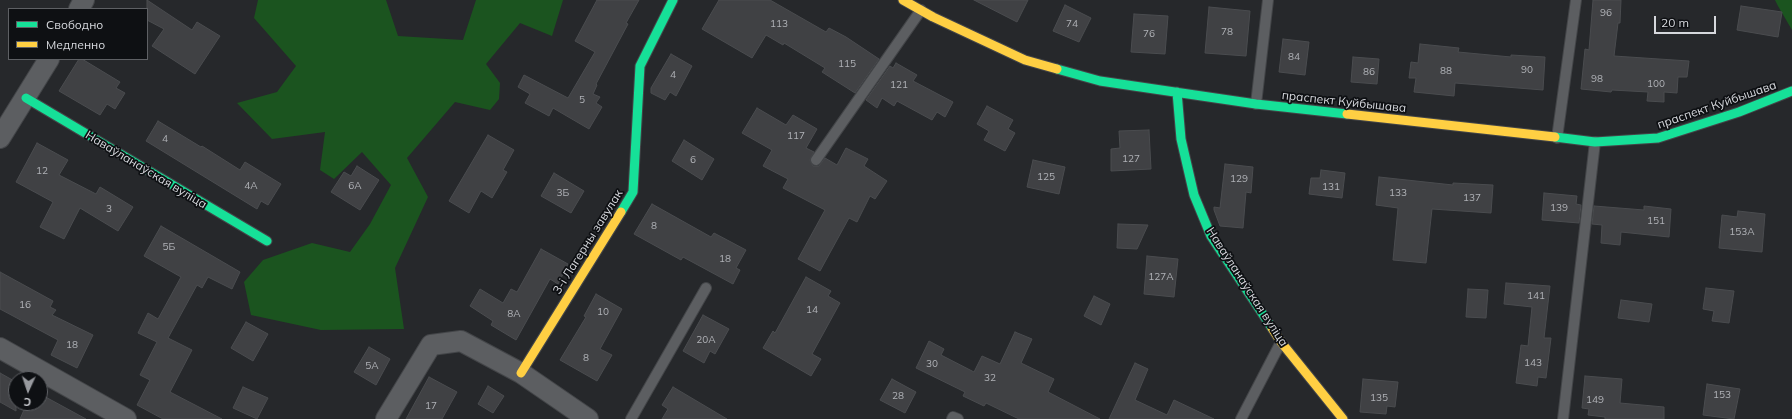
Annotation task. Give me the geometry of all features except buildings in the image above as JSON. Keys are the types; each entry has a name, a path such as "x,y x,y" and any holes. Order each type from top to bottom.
{"street":[{"name":"3-і Лагерны завулак","path":"521,373 633,192 640,66 673,0"},
{"name":"праспект Куйбышава","path":"903,0 1025,60 1100,82 1256,104 1595,142 1658,138 1739,112 1792,91"},
{"path":"0,138 48,60"},
{"name":"Наваўланаўская вуліца","path":"1178,92 1181,139 1194,195 1211,236 1281,342 1342,419"},
{"name":"Наваўланаўская вуліца","path":"26,98 267,241"},
{"path":"386,419 431,345 461,341 521,373 588,419"},
{"path":"0,348 126,419"}],"lane":[{"path":"1256,104 1268,0"},
{"path":"1556,138 1576,0"},
{"path":"816,160 921,10"},
{"path":"1563,419 1595,142"},
{"path":"631,419 706,288"},
{"path":"1241,419 1281,342"},
{"path":"952,419 953,417 958,419"}],"green space":[{"path":"258,0 386,0 398,36 463,40 476,0 563,0 552,36 520,23 486,64 500,83 499,99 490,110 455,102 407,158 428,197 395,268 404,329 321,330 251,315 244,282 263,260 312,243 350,252 370,224 391,185 362,152 334,179 320,170 325,132 272,139 237,103 277,92 296,66 254,18"},
{"path":"1775,0 1792,0 1792,30 1778,6"}],"traffic: fast":[{"path":"621,212 633,192 640,66 673,0"},
{"path":"1057,69 1100,81 1256,104 1347,114"},
{"path":"1555,137 1595,142 1658,138 1739,112 1792,91"},
{"path":"1177,92 1181,139 1194,195 1211,236 1272,328"},
{"path":"26,98 267,241"}],"traffic: slow":[{"path":"903,0 933,17 1025,60 1057,69"},
{"path":"1347,114 1555,137"},
{"path":"521,373 621,212"},
{"path":"1272,328 1281,342 1343,419"}]}
